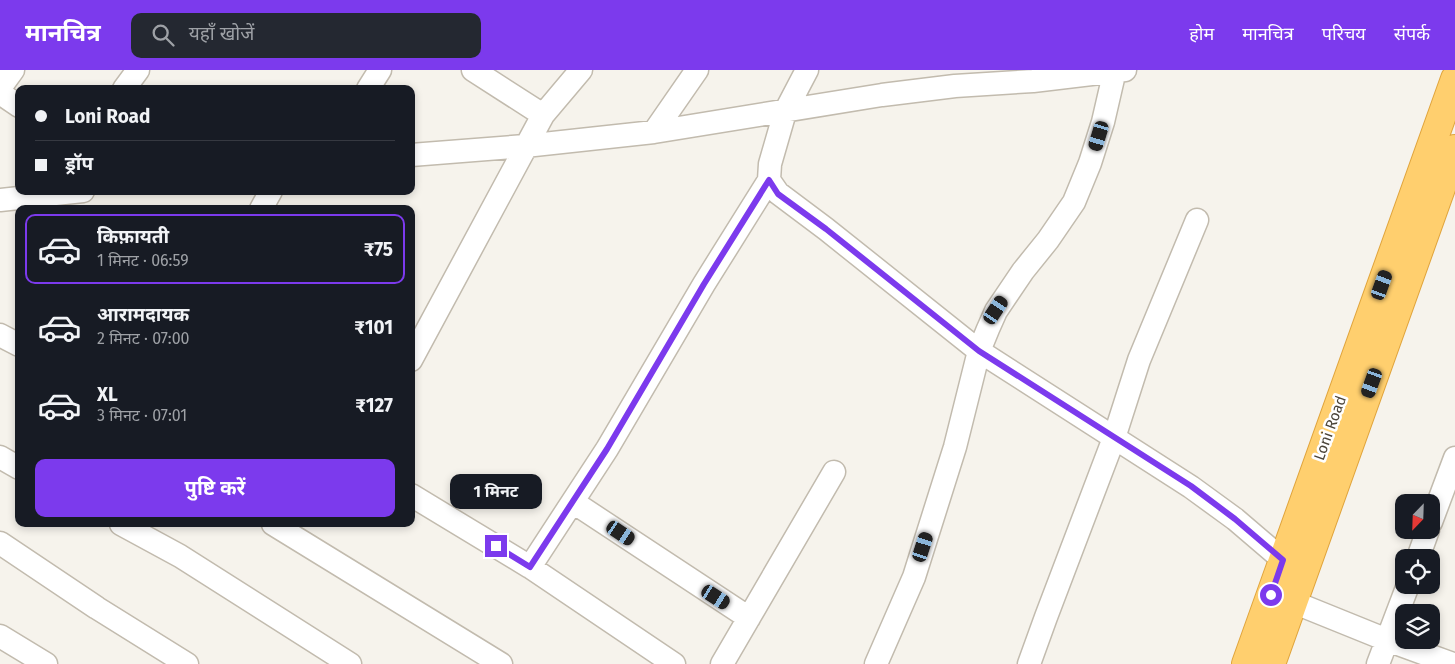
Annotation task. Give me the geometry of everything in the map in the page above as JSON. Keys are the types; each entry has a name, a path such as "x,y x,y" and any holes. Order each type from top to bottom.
{"highway":[{"name":"Loni Road","path":"1271,664 1293,602 1294,565 1455,79"},
{"name":"Loni Road","path":"1246,664 1294,565 1455,149"}],"street":[{"path":"0,88 13,70"},
{"path":"127,85 138,70"},
{"path":"371,85 380,70"},
{"path":"473,70 543,115"},
{"path":"415,352 543,115 581,70"},
{"path":"654,132 697,70"},
{"path":"530,567 607,449 704,284 769,180 770,164 785,112 807,70"},
{"path":"415,155 525,146 654,132 882,95 961,78 1118,71 1090,163 1074,202 996,310 979,351 955,447 914,577 876,664"},
{"path":"0,93 15,103"},
{"path":"769,180 778,194 826,229 979,351 1191,486 1294,565"},
{"path":"0,200 38,195"},
{"path":"1029,664 1114,438 1140,360 1196,220"},
{"path":"0,335 15,343"},
{"path":"0,457 15,466"},
{"path":"1440,498 1455,458"},
{"path":"722,664 834,472"},
{"path":"415,496 530,567 674,664"},
{"path":"573,502 748,618"},
{"path":"127,527 180,556 350,664"},
{"path":"278,527 501,664"},
{"path":"0,543 97,608 187,664"},
{"path":"1378,664 1405,594"},
{"path":"1293,602 1453,664"},
{"path":"0,636 46,664"}],"route":[{"path":"496,546 530,567 607,449 704,284 769,180 778,194 826,229 979,351 1191,486 1235,519 1283,560 1271,595"}]}
